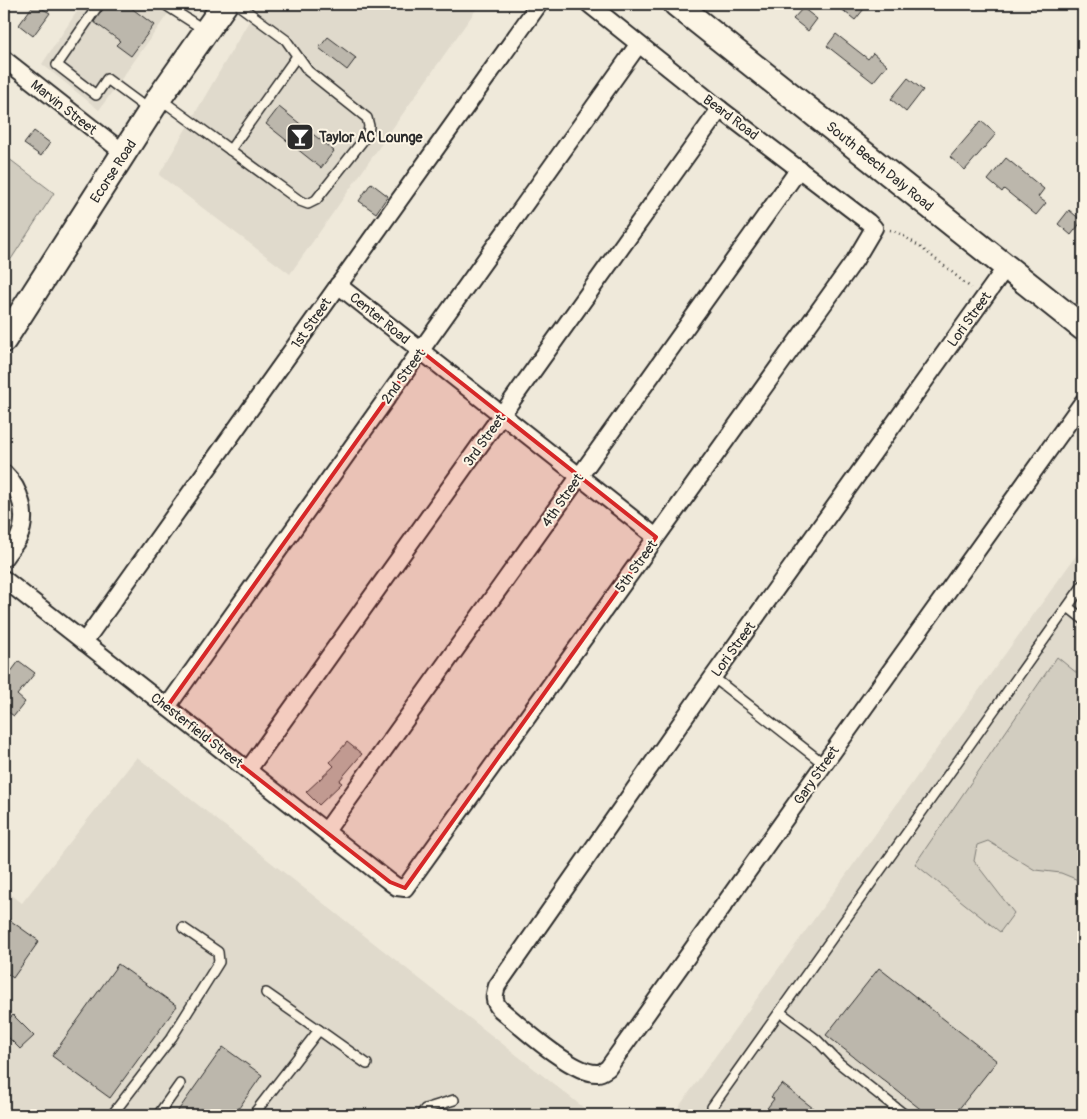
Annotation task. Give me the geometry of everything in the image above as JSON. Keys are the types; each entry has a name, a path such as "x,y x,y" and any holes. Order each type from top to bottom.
{"street":[{"name":"Ecorse Road","path":"4,340 155,105 225,4"},
{"name":"1st Street","path":"84,642 539,4"},
{"name":"Beard Road","path":"589,4 720,109 868,222 882,229"},
{"name":"South Beech Daly Road","path":"676,4 1083,328"},
{"name":"2nd Street","path":"167,706 638,45"},
{"name":"Marvin Street","path":"4,59 124,153"},
{"name":"3rd Street","path":"248,770 720,109"},
{"name":"4th Street","path":"326,831 799,169"},
{"name":"5th Street","path":"390,882 397,887 405,888 854,260 882,229"},
{"name":"Lori Street","path":"525,1029 495,1003 496,986 713,677 1006,267"},
{"name":"Center Road","path":"338,285 656,537"},
{"name":"Gary Street","path":"525,1029 558,1056 580,1069 599,1073 608,1068 1083,402"},
{"path":"4,473 19,494 23,513 18,538 4,558"},
{"name":"Chesterfield Street","path":"4,579 390,882"}],"lane":[{"path":"99,4 57,65 96,95 107,79 155,105 230,150 300,201 308,204 316,200 368,134 367,118 308,71 286,40 237,4"},
{"path":"164,4 206,31"},
{"path":"230,150 297,56"},
{"path":"712,1107 1083,585"},
{"path":"1068,606 1083,619"},
{"path":"713,677 824,764"},
{"path":"112,1115 172,1037 220,962 218,952 183,928"},
{"path":"266,993 367,1064"},
{"path":"780,1012 816,1039 839,1063 905,1115"},
{"path":"253,1115 319,1030"},
{"path":"158,1115 180,1084"},
{"path":"421,1115 425,1109 454,1100"}],"path":[{"path":"882,229 895,231 923,250 974,290"}],"highlighted area":[{"path":"421,351 656,537 405,888 390,882 167,707"}],"shaded area":[{"path":"82,4 175,4 99,110 42,64"},
{"path":"259,4 480,4 290,274 159,175"},
{"path":"4,155 54,193 4,270"},
{"path":"1083,546 1083,1115 673,1115 830,897"},
{"path":"1057,657 1083,678 1083,882 1061,873 1035,870 988,841 977,845 974,861 1014,913 1000,932 915,864"},
{"path":"137,757 593,1115 4,1115 4,889 22,903"}],"building":[{"path":"34,4 50,13 33,36 19,25"},
{"path":"107,4 126,4 154,25 131,56 116,45 120,41 94,22"},
{"path":"835,4 868,4 855,20"},
{"path":"803,8 817,19 808,31 793,19"},
{"path":"836,34 868,59 873,53 887,65 873,82 827,46"},
{"path":"328,37 356,58 347,70 319,48"},
{"path":"908,78 923,90 906,112 891,99"},
{"name":"Taylor AC Lounge","path":"279,107 334,151 321,168 266,124"},
{"path":"981,121 996,134 965,170 950,157"},
{"path":"34,131 50,143 41,156 24,144"},
{"path":"1006,158 1044,189 1038,197 1046,203 1036,215 1004,189 1002,192 988,180"},
{"path":"371,183 388,196 376,213 359,201"},
{"path":"1069,210 1082,221 1071,235 1058,224"},
{"path":"19,661 35,673 17,695 25,702 14,716 4,711 4,681"},
{"path":"347,742 362,754 339,781 342,783 319,805 306,792 334,766 330,762"},
{"path":"4,916 39,941 13,978 4,971"},
{"path":"118,964 177,1006 110,1098 52,1056"},
{"path":"879,968 997,1061 954,1115 928,1115 826,1035"},
{"path":"13,1015 34,1036 20,1049 4,1033 4,1024"},
{"path":"223,1047 262,1075 234,1115 175,1115"},
{"path":"782,1084 822,1115 762,1115 774,1099 771,1097"}],"place":[{"name":"Taylor AC Lounge","path":"300,137"}]}
